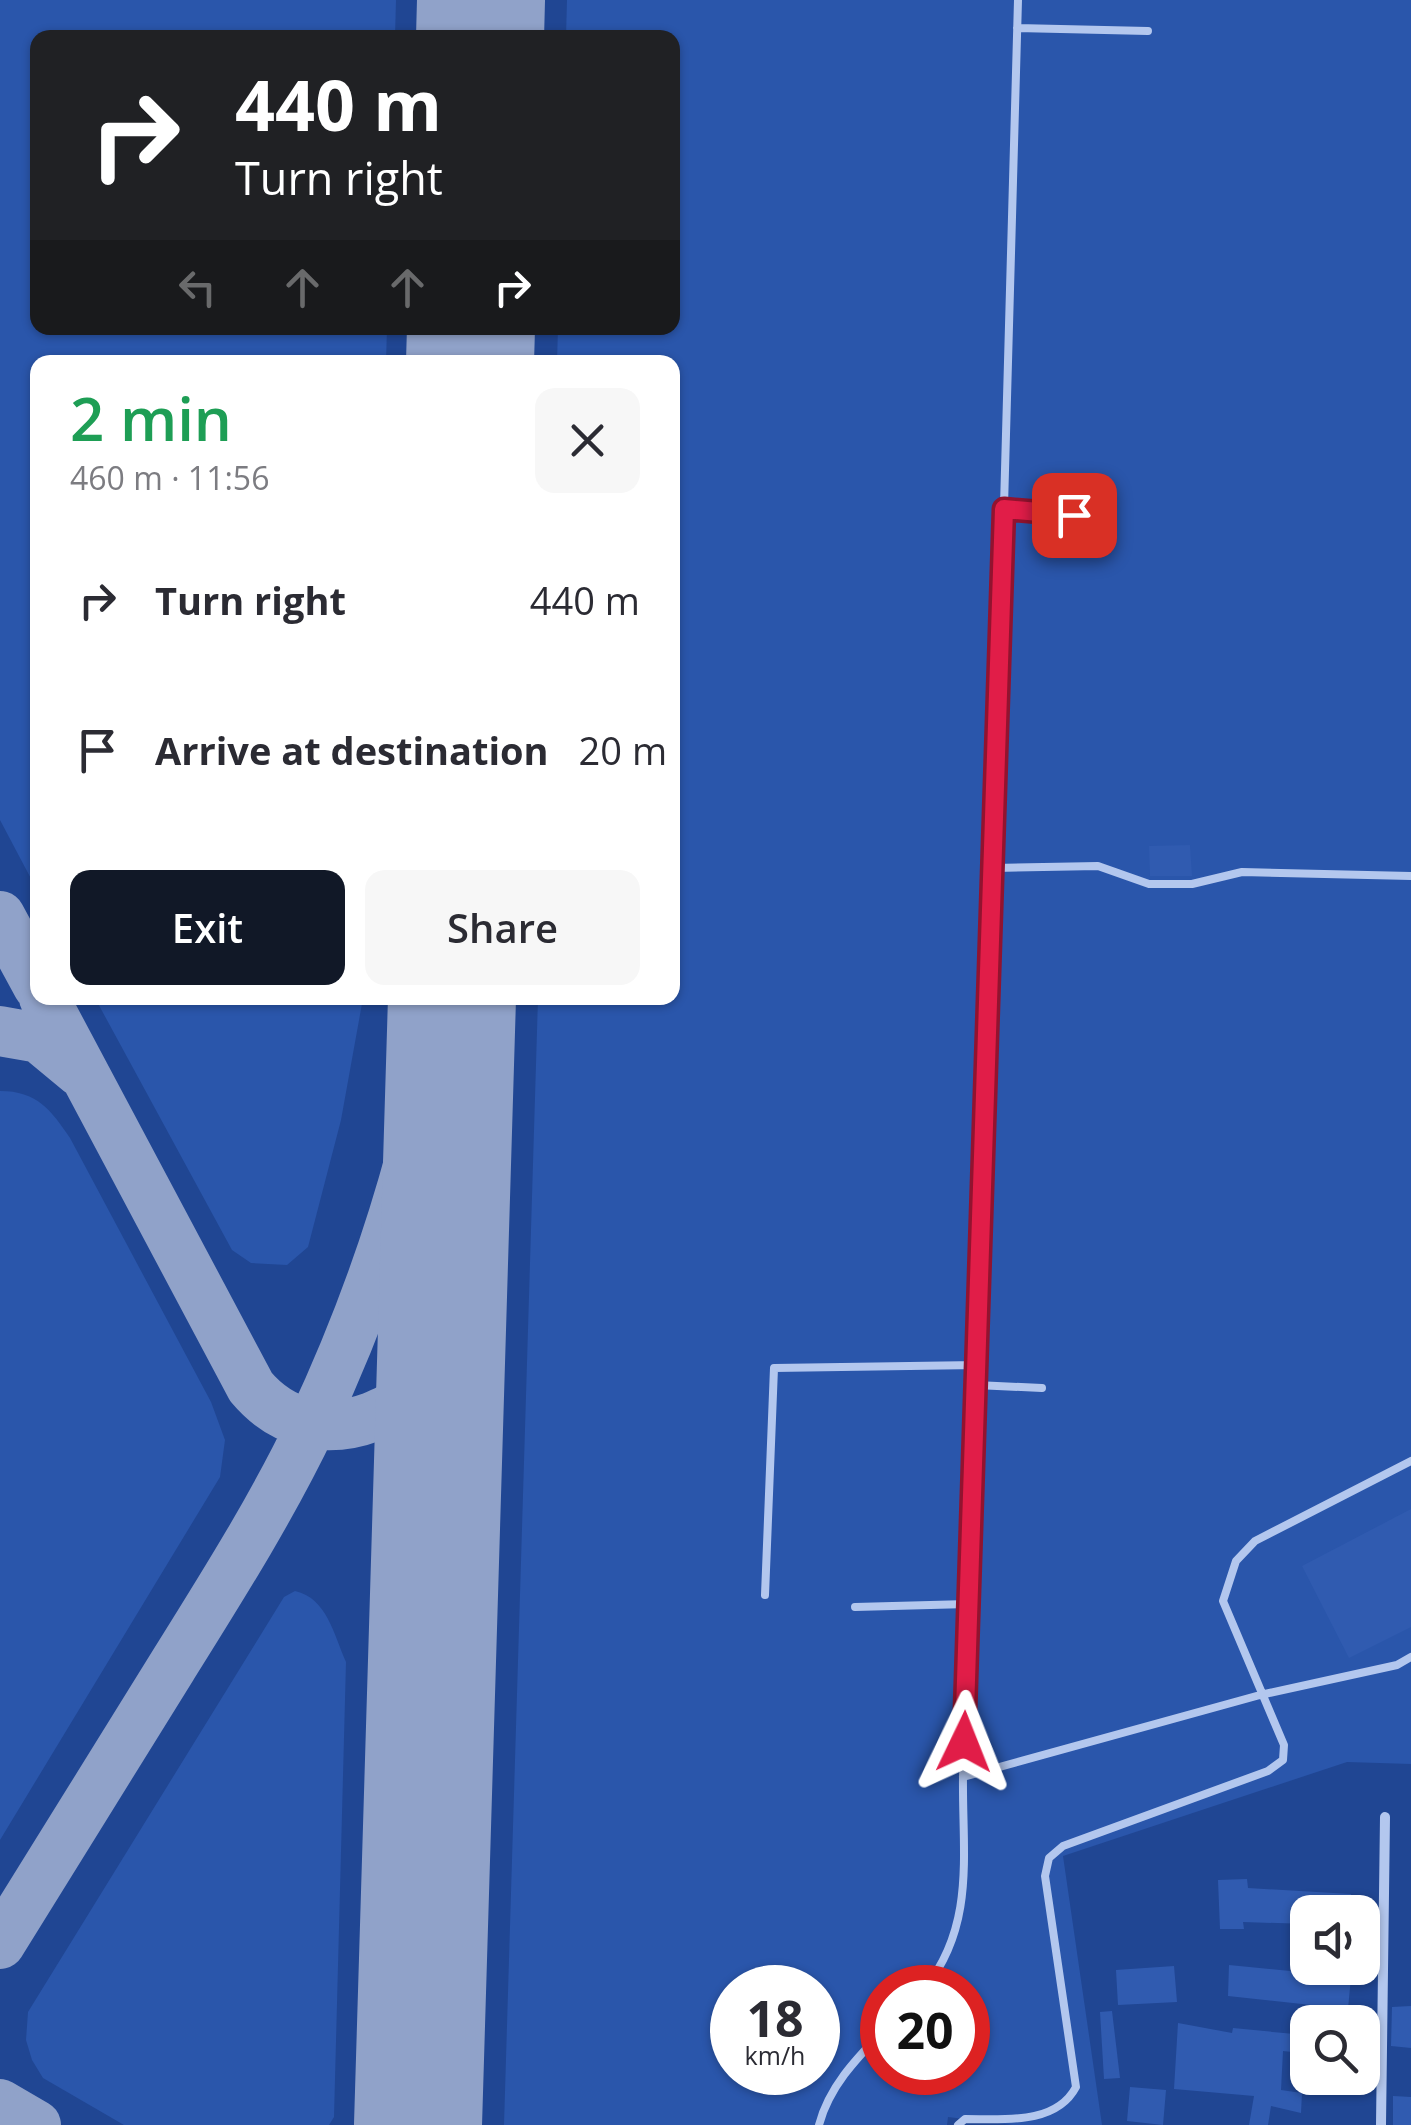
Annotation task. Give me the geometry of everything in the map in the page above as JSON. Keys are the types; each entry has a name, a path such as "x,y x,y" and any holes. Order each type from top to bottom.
{"street":[{"path":"1381,2125 1385,1817"}],"lane":[{"path":"940,1965 950,1950 960,1916 1018,0"},
{"path":"1017,28 1148,31"},
{"path":"1004,509 1074,515"},
{"path":"994,868 1098,866 1148,884 1192,884 1242,872 1411,876"},
{"path":"765,1595 774,1368 977,1365"},
{"path":"976,1385 1042,1388"},
{"path":"958,2125 965,2119 1044,2117 1064,2106 1076,2087 1046,1876 1048,1858 1063,1846 1278,1766 1283,1760 1284,1745 1223,1601 1236,1561 1255,1541 1411,1461"},
{"path":"854,1607 968,1604"},
{"path":"963,1776 1260,1694 1411,1658"},
{"path":"819,2125 826,2104 860,2056"}],"shaded area":[{"path":"0,0 396,0 395,30 30,30 30,335 387,335 386,355 30,355 30,877 0,820"},
{"path":"567,0 1411,0 1411,1764 1347,1762 1063,1856 1102,2125 1013,2125 948,2117 947,2125 504,2125 538,1005 680,1005 680,355 557,355 558,335 680,335 680,30 566,30"},
{"path":"99,1005 362,1005 341,1120 308,1247 287,1265 251,1263 232,1250"},
{"path":"0,1091 24,1094 42,1104 70,1138 211,1402 225,1440 220,1477 0,1840"},
{"path":"295,1591 322,1609 346,1662 334,2117 329,2125 124,2125 43,2078 26,2040 28,2012 284,1597"}],"building":[{"path":"1190,845 1192,876 1150,876 1149,846"},
{"path":"1411,1509 1411,1627 1349,1658 1302,1566"},
{"path":"1247,1879 1248,1888 1351,1895 1290,1895 1290,1923 1243,1922 1244,1929 1220,1929 1218,1880"},
{"path":"1229,1965 1290,1971 1290,1985 1350,1985 1348,2005 1228,1996"},
{"path":"1174,1966 1177,2002 1118,2005 1116,1970"},
{"path":"1411,2006 1411,2048 1391,2046 1392,2007"},
{"path":"1112,2011 1120,2078 1104,2079 1100,2012"},
{"path":"1178,2023 1232,2033 1233,2028 1290,2034 1290,2052 1283,2051 1281,2090 1302,2095 1301,2113 1271,2106 1268,2125 1249,2125 1254,2096 1174,2089"},
{"path":"1130,2087 1166,2090 1163,2125 1127,2121"},
{"path":"1393,2096 1411,2097 1411,2125 1393,2125"}],"taxiway":[{"path":"0,916 30,971"},
{"path":"48,1005 251,1387 264,1400 291,1418 307,1423 339,1425 372,1417 398,1403 413,1388 442,1326"},
{"path":"0,1944 228,1577 312,1424 356,1321 394,1215 423,1107 444,1005"},
{"path":"0,1031 39,1038 80,1072"},
{"path":"0,2104 36,2125"},
{"path":"417,2125 419,2116"}],"runway":[{"path":"480,30 481,0"},
{"path":"470,355 471,335"},
{"path":"418,2125 452,1005"}],"route":[{"path":"964,1742 1004,509 1074,515"}]}
